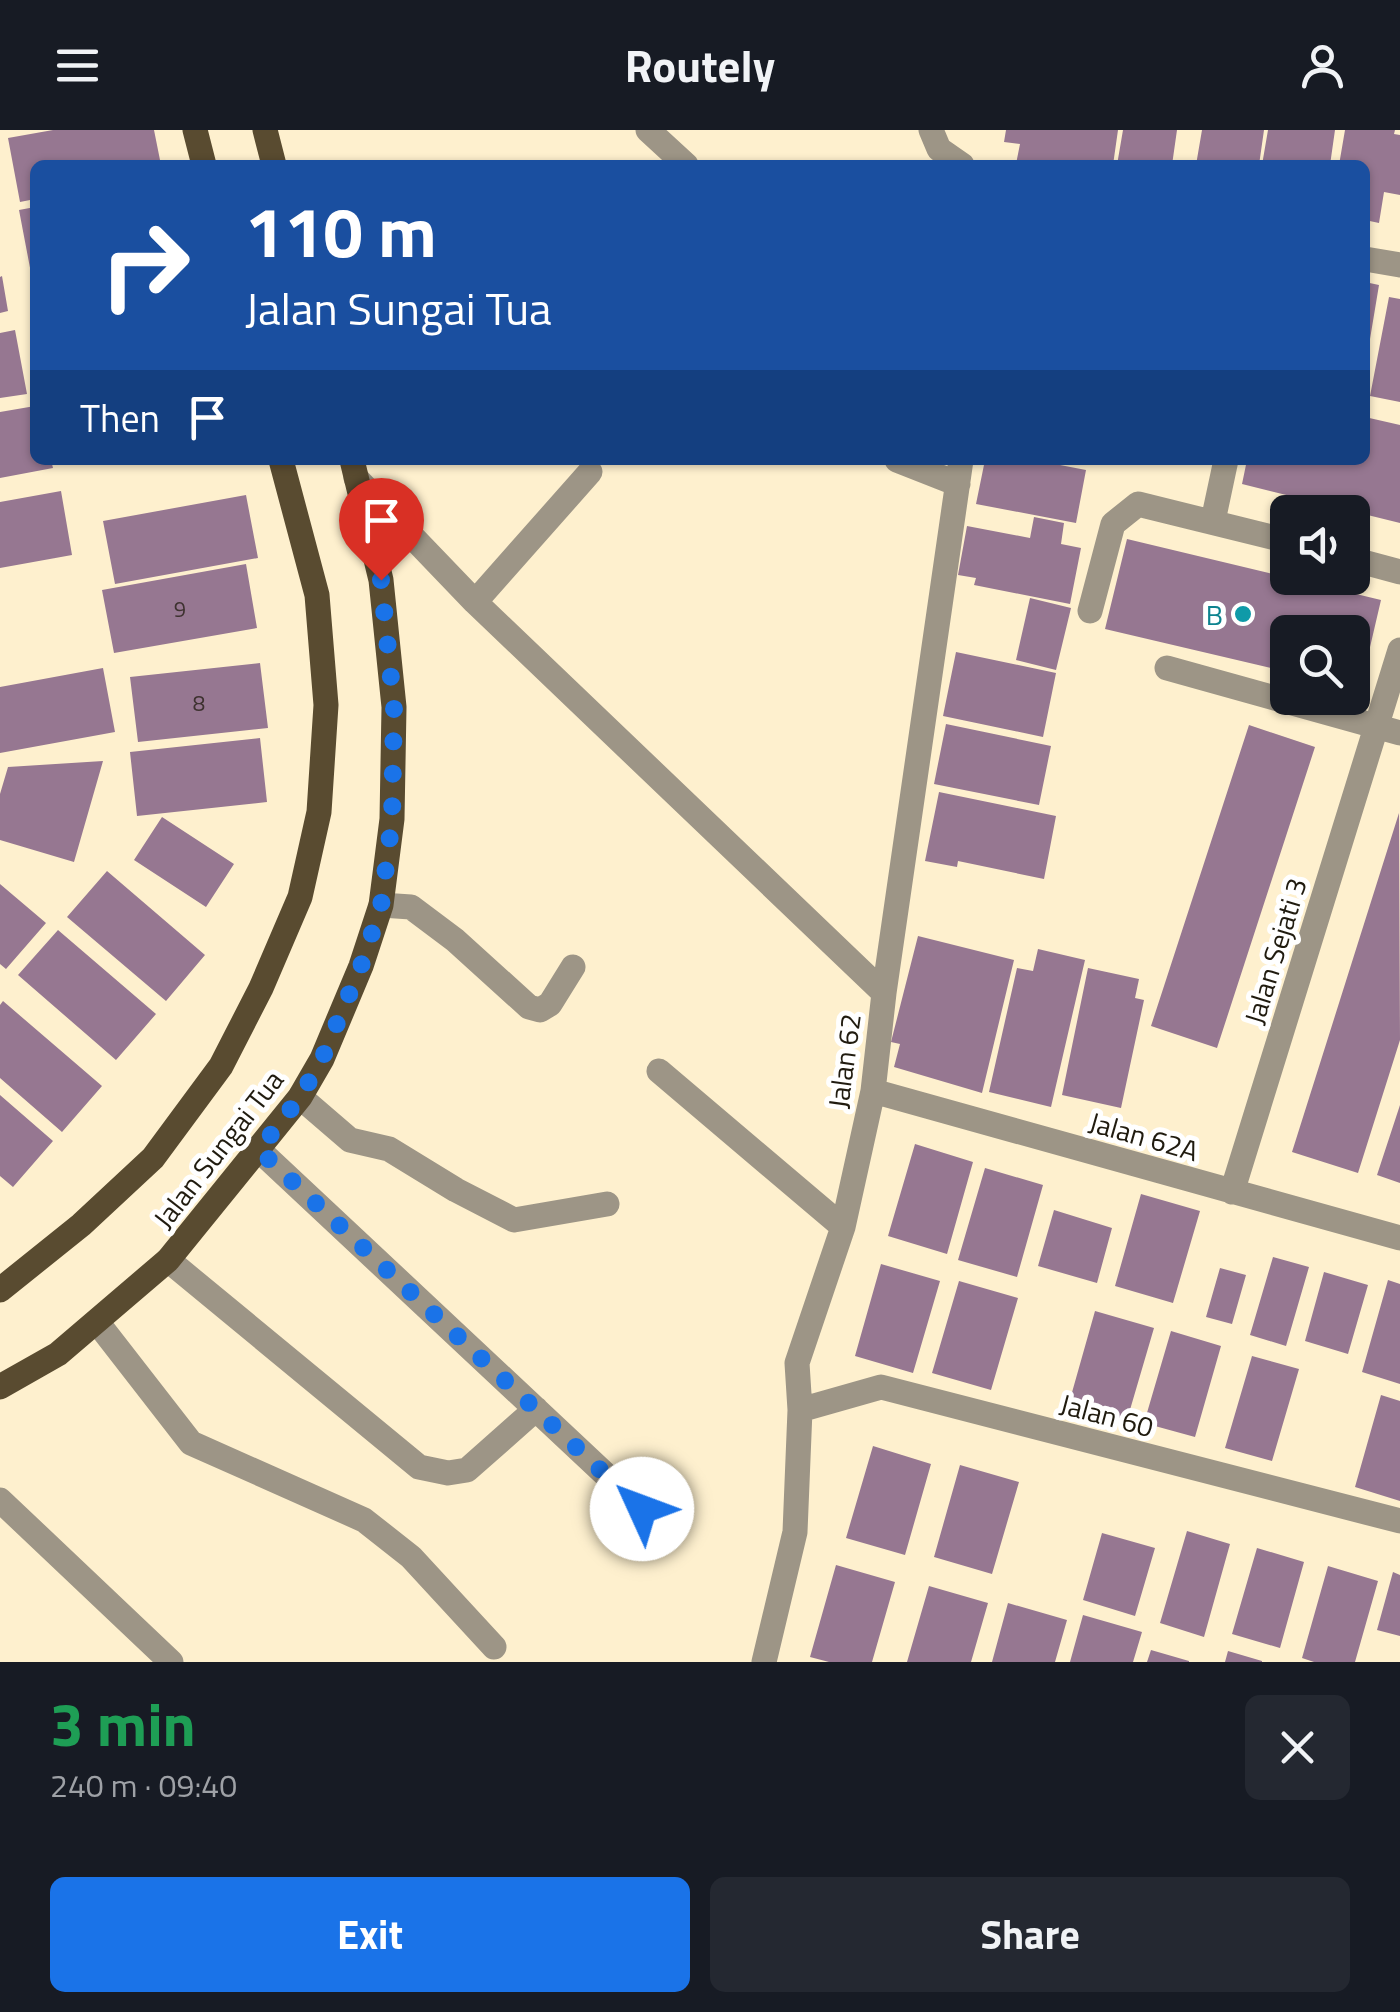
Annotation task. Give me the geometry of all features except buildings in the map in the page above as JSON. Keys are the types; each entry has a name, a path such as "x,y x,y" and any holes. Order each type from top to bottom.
{"main road":[{"path":"195,130 203,160"},
{"path":"266,130 273,160"},
{"name":"Jalan Sungai Tua","path":"0,1290 81,1225 152,1158 221,1066 262,988 300,897 319,812 326,704 317,595 283,465"},
{"name":"Jalan Sungai Tua","path":"0,1387 58,1354 168,1260 300,1097 322,1059 361,966 381,906 392,820 394,708 381,580 354,469"},
{"path":"0,1365 58,1354"}],"street":[{"path":"648,130 681,160"},
{"path":"931,130 940,149 955,160"},
{"path":"1370,260 1400,265"},
{"path":"923,465 959,472"},
{"path":"1213,521 1225,465"},
{"path":"354,469 476,602 884,992"},
{"path":"476,602 590,472"},
{"name":"Jalan 62","path":"764,1662 794,1532 800,1410 797,1362 842,1227 873,1091 959,472"},
{"path":"1090,611 1114,524 1138,504 1270,536"},
{"path":"1370,564 1400,572"},
{"name":"Jalan Sejati 3","path":"1232,1192 1388,730 1400,650"},
{"path":"1168,668 1388,730"},
{"path":"381,906 411,907 455,940 529,1007 540,1010 550,1004 572,967"},
{"path":"659,1072 842,1227"},
{"name":"Jalan 62A","path":"873,1091 1400,1238"},
{"path":"300,1097 350,1140 389,1149 514,1220 608,1204"},
{"path":"259,1150 669,1534"},
{"path":"168,1260 419,1467 448,1473 467,1470 536,1409"},
{"path":"97,1322 190,1443 364,1520 411,1557 494,1648"},
{"name":"Jalan 60","path":"800,1410 881,1387 1400,1521"},
{"path":"0,1500 171,1662"}],"place":[{"name":"B","path":"1243,614"}],"route":[{"path":"381,580 394,708 392,820 381,906 322,1059 300,1097 259,1150 642,1509"}]}
